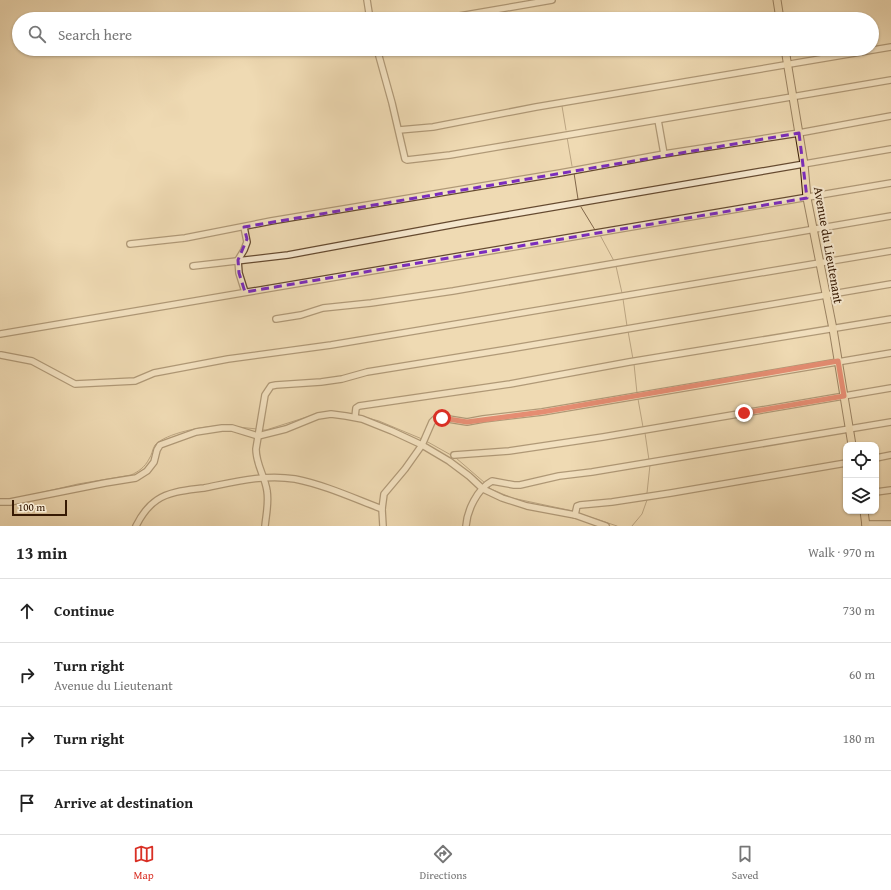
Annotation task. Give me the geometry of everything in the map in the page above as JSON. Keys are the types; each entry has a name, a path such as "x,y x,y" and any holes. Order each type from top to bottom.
{"main road":[{"path":"777,0 779,12"},
{"name":"Avenue du Lieutenant","path":"786,56 804,164 807,198 833,329 851,442"},
{"path":"864,514 866,525"}],"street":[{"path":"368,0 369,12"},
{"path":"483,12 552,0"},
{"path":"879,49 891,47"},
{"path":"379,56 399,130 405,159 407,160 450,155 891,80"},
{"path":"399,130 434,127 536,107 842,56"},
{"path":"130,244 185,238 560,174 664,154 799,133 891,116"},
{"path":"658,120 664,154"},
{"path":"193,266 295,254 461,223 891,149"},
{"path":"0,334 891,183"},
{"path":"276,319 301,315 323,308 430,295 891,216"},
{"path":"244,227 247,242 238,260 239,273 245,292"},
{"path":"1,355 32,362 75,384 135,381 154,373 228,359 339,344 891,251"},
{"path":"265,526 268,499 256,456 265,395 271,386 276,384 321,382 342,379 366,372 509,350 891,284"},
{"path":"355,415 356,408 359,406 510,384 629,362 891,319"},
{"path":"383,526 382,509 384,494 405,469 422,445 432,422 435,419 467,422 542,412 891,352"},
{"path":"454,455 509,451 603,437 891,388"},
{"path":"0,502 10,502 136,478 147,471 154,462 160,445 196,432 222,428 259,432 286,429 318,416 331,414 355,415 422,445 512,502 575,513 606,526"},
{"path":"466,526 471,505 485,486 492,481 520,485 574,474 891,422"},
{"path":"879,457 891,455"},
{"path":"575,513 577,506 580,505 612,502 671,493 843,464"},
{"path":"136,526 151,505 163,496 262,478 284,478 306,482 382,509"},
{"path":"879,492 891,490"},
{"path":"866,525 891,524"}],"highlighted area":[{"path":"799,133 807,198 245,292 239,273 238,260 247,239 244,227"}],"waterway":[{"path":"562,106 566,130"},
{"path":"567,137 572,166"},
{"path":"574,173 578,199"},
{"path":"581,207 595,230"},
{"path":"600,235 614,261"},
{"path":"616,266 622,293"},
{"path":"623,299 627,326"},
{"path":"628,331 633,359"},
{"path":"634,364 637,393"},
{"path":"638,399 643,427"},
{"path":"336,412 352,414"},
{"path":"262,430 313,415"},
{"path":"357,415 379,421 422,439"},
{"path":"0,499 13,499 78,484 131,475 139,471 145,464 155,445 160,441 186,431 204,427 219,426"},
{"path":"238,427 257,429"},
{"path":"645,433 649,460"},
{"path":"426,441 451,455"},
{"path":"456,458 485,483"},
{"path":"647,493 650,465"},
{"path":"489,487 512,498 573,511"},
{"path":"632,526 642,514 647,500"},
{"path":"578,513 617,526"}],"route":[{"path":"442,418 467,422 556,410 838,361 844,396 744,413"}]}
